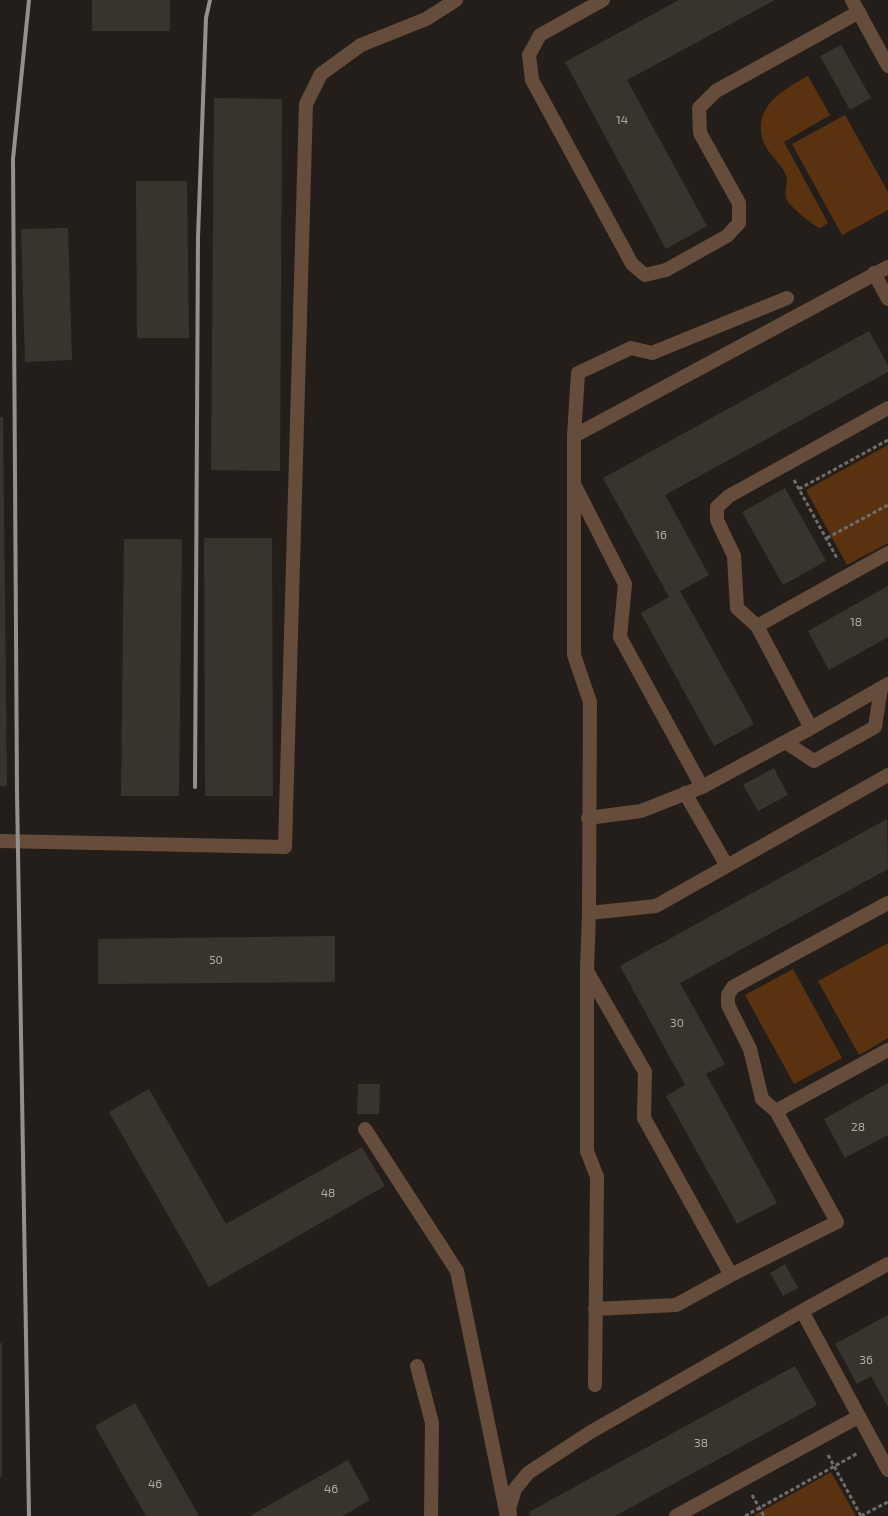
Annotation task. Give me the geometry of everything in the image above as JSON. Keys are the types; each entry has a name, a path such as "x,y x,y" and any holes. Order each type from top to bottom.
{"lane":[{"path":"0,841 285,847 306,104 321,74 361,45 426,19 456,0"},
{"path":"603,0 540,35 529,55 532,80 632,264 645,275 666,270 727,236 739,223 739,203 700,133 699,108 716,91 855,6 888,66"},
{"path":"574,436 888,267"},
{"path":"874,273 888,299"},
{"path":"595,1385 597,1177 587,1151 590,702 574,655 574,436 578,373 630,348 652,353 787,298"},
{"path":"811,728 757,626 737,608 734,556 717,520 717,507 728,496 888,408"},
{"path":"574,485 625,584 620,637 702,787"},
{"path":"757,626 888,553"},
{"path":"588,818 641,810 702,787 885,686"},
{"path":"785,742 814,761 875,727 885,686"},
{"path":"589,913 656,906 888,775"},
{"path":"685,793 727,866"},
{"path":"595,1309 676,1305 731,1275 838,1222 776,1112 762,1099 750,1049 728,1005 728,995 733,988 888,903"},
{"path":"587,970 645,1072 644,1118 731,1275"},
{"path":"776,1112 888,1050"},
{"path":"366,1129 457,1270 508,1516"},
{"path":"508,1516 515,1489 528,1473 589,1433 888,1264"},
{"path":"802,1311 888,1470"},
{"path":"417,1366 432,1423 431,1516"},
{"path":"676,1516 858,1417"}],"path":[{"path":"800,489 888,440"},
{"path":"786,465 847,576"},
{"path":"826,538 888,504"},
{"path":"818,1438 861,1516 888,1502"},
{"path":"745,1516 874,1444"}],"shaded area":[{"path":"808,76 830,115 784,142 828,223 820,228 801,215 787,201 786,175 766,147 761,130 762,119 772,101 789,87"},
{"path":"845,115 888,192 888,210 842,235 792,144"},
{"path":"888,445 888,543 847,565 806,490"},
{"path":"888,943 888,1038 859,1055 818,981"},
{"path":"793,969 842,1058 794,1084 745,995"},
{"path":"831,1472 856,1516 753,1516"}],"building":[{"path":"92,0 170,0 170,31 92,31"},
{"path":"679,0 775,0 627,80 707,226 666,249 565,62"},
{"path":"841,45 871,98 850,110 820,56"},
{"path":"214,98 282,99 280,471 211,470"},
{"path":"136,181 187,181 189,338 137,338"},
{"path":"68,228 72,360 25,362 21,229"},
{"path":"869,331 888,365 888,372 665,495 709,575 680,591 754,724 714,746 641,613 669,597 603,478"},
{"path":"0,417 3,417 7,786 0,786"},
{"path":"785,488 826,561 783,585 742,512"},
{"path":"204,538 272,538 273,796 205,796"},
{"path":"124,539 182,539 179,796 121,796"},
{"path":"888,586 888,637 829,670 808,631"},
{"path":"774,768 788,795 758,811 743,785"},
{"path":"887,819 888,869 680,983 725,1064 706,1074 777,1203 737,1224 666,1096 685,1085 620,966"},
{"path":"335,936 335,982 98,984 98,939"},
{"path":"888,1083 888,1135 845,1158 824,1119"},
{"path":"358,1084 380,1084 379,1114 357,1114"},
{"path":"149,1089 226,1224 362,1147 385,1186 209,1287 109,1112"},
{"path":"785,1264 798,1288 783,1296 770,1273"},
{"path":"888,1315 888,1407 871,1376 857,1384 835,1344"},
{"path":"0,1343 2,1343 2,1477 0,1477"},
{"path":"795,1366 817,1405 615,1516 531,1516 529,1512"},
{"path":"135,1403 199,1516 146,1516 95,1426"},
{"path":"348,1460 370,1500 343,1516 250,1516"}],"railway":[{"path":"29,0 13,159 17,792 29,1516"},
{"path":"195,787 198,237 206,18 210,0"}]}
